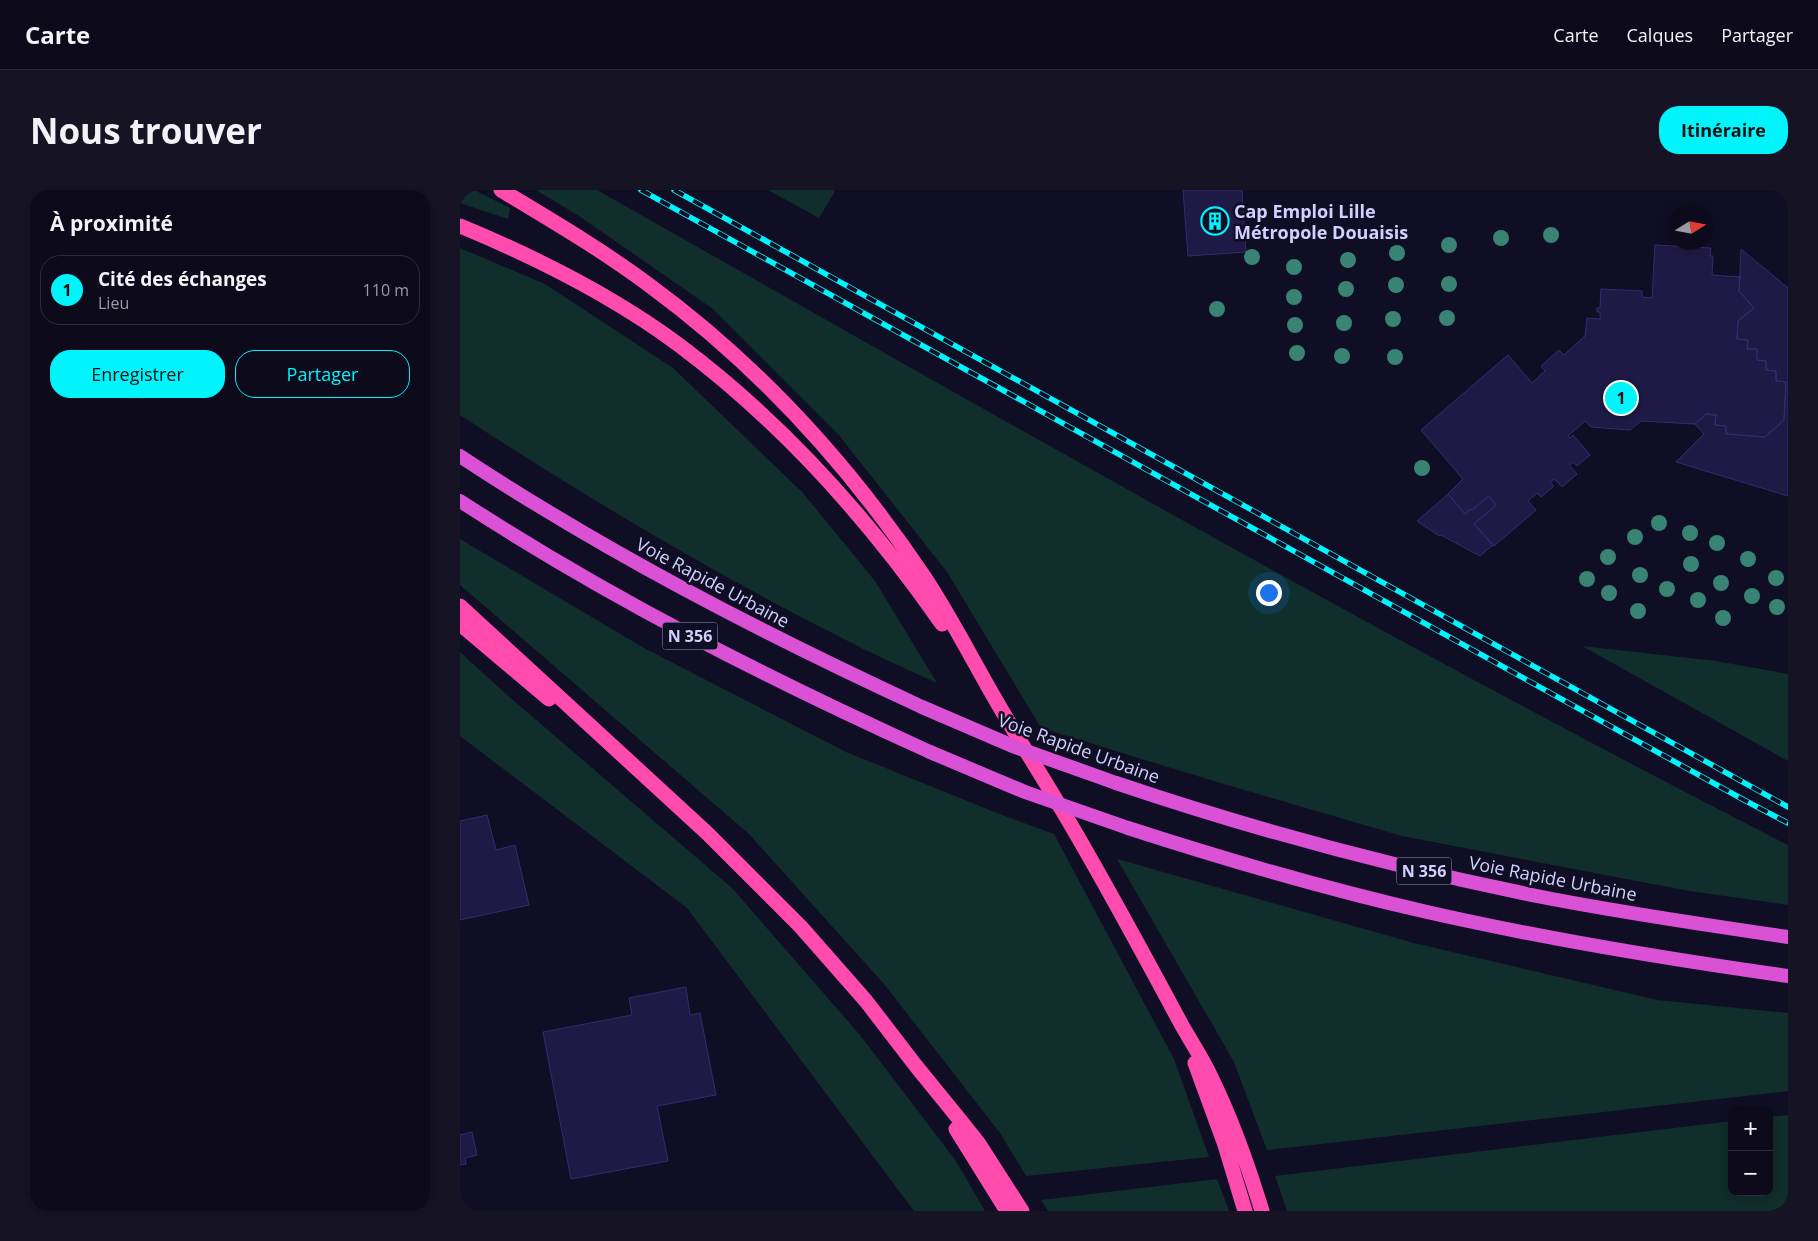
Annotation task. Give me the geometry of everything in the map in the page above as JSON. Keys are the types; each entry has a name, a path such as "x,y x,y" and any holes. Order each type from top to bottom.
{"highway":[{"path":"500,190 600,251 673,303 721,342 795,413 853,481 920,571 942,605 996,701 1109,888 1180,1021 1202,1058 1225,1106 1262,1211"},
{"path":"460,226 561,273 620,306 677,344 753,406 814,465 868,524 931,608 996,701"},
{"name":"Voie Rapide Urbaine","path":"460,456 568,524 655,574 825,662 1015,747 1116,783 1254,827 1350,853 1554,899 1788,937"},
{"name":"N 356","path":"460,501 569,570 706,645 833,708 1025,792 1128,828 1268,871 1426,912 1572,942 1669,959 1788,976"},
{"path":"460,606 659,788 732,857 806,932 860,994 979,1144 1022,1211"},
{"path":"460,624 502,661 659,788"},
{"path":"1180,1021 1225,1145 1245,1211"},
{"path":"916,1066 1008,1211"}],"green space":[{"path":"460,190 474,190 510,208 508,219 460,203"},
{"path":"536,190 597,190 1041,441 1338,606 1637,767 1788,845 1788,905 1689,891 1402,836 1041,728 947,572 838,434 713,309 579,216"},
{"path":"768,190 834,190 834,193 819,218"},
{"path":"460,248 545,284 673,368 803,493 875,581 937,683 850,642 741,585 599,503 460,415"},
{"path":"460,539 644,648 846,752 1054,834 1174,1059 1209,1157 1026,1176 1000,1133 884,984 749,834 460,585"},
{"path":"1582,646 1716,661 1788,674 1788,761"},
{"path":"460,652 506,694 732,888 860,1035 956,1161 985,1211 914,1211 687,908 460,736"},
{"path":"1117,859 1414,943 1657,1000 1788,1013 1788,1091 1267,1150 1234,1062"},
{"path":"1788,1115 1788,1211 1287,1211 1275,1176 1728,1121 1728,1196 1773,1196 1773,1117"},
{"path":"1217,1179 1229,1211 1048,1211 1041,1200"}],"building":[{"name":"Cap Emploi Lille Métropole Douaisis","path":"1183,190 1242,190 1246,252 1188,256"},
{"path":"1655,245 1668,246 1668,250 1711,250 1710,256 1713,256 1712,275 1740,277 1739,291 1754,308 1738,321 1737,339 1748,340 1747,349 1757,349 1757,360 1766,361 1766,370 1776,371 1776,381 1786,382 1784,420 1765,437 1726,434 1726,426 1715,425 1716,415 1706,414 1695,424 1641,421 1630,430 1591,427 1585,421 1568,436 1570,438 1573,435 1590,455 1577,466 1573,462 1569,465 1577,474 1562,487 1554,479 1550,482 1554,486 1541,497 1537,493 1528,501 1536,510 1494,546 1474,524 1496,505 1489,496 1465,514 1448,494 1463,479 1421,430 1508,355 1532,383 1545,371 1541,366 1559,350 1564,355 1585,336 1587,318 1600,319 1600,312 1597,312 1597,308 1600,308 1601,289 1642,291 1642,297 1652,298"},
{"path":"1741,249 1788,288 1788,496 1676,462 1704,434 1695,424 1706,414 1716,415 1715,425 1726,426 1726,434 1765,437 1784,420 1786,382 1776,381 1776,371 1766,370 1766,361 1757,360 1757,349 1747,349 1748,340 1737,339 1738,321 1754,308 1739,291"},
{"path":"1448,494 1465,514 1489,496 1496,505 1474,524 1493,545 1480,556 1441,535 1439,536 1417,521"},
{"path":"487,815 496,850 515,845 529,905 460,920 460,821"},
{"path":"686,987 690,1015 700,1013 716,1095 657,1106 668,1161 571,1179 543,1032 632,1015 629,998"},
{"path":"472,1132 477,1155 465,1158 466,1164 460,1165 460,1135"}],"railway":[{"path":"641,190 1788,823"},
{"path":"674,190 1788,807"}],"place":[{"name":"Cap Emploi Lille Métropole Douaisis","path":"1215,221"},
{"name":"Cité des échanges","path":"1621,398"}]}
